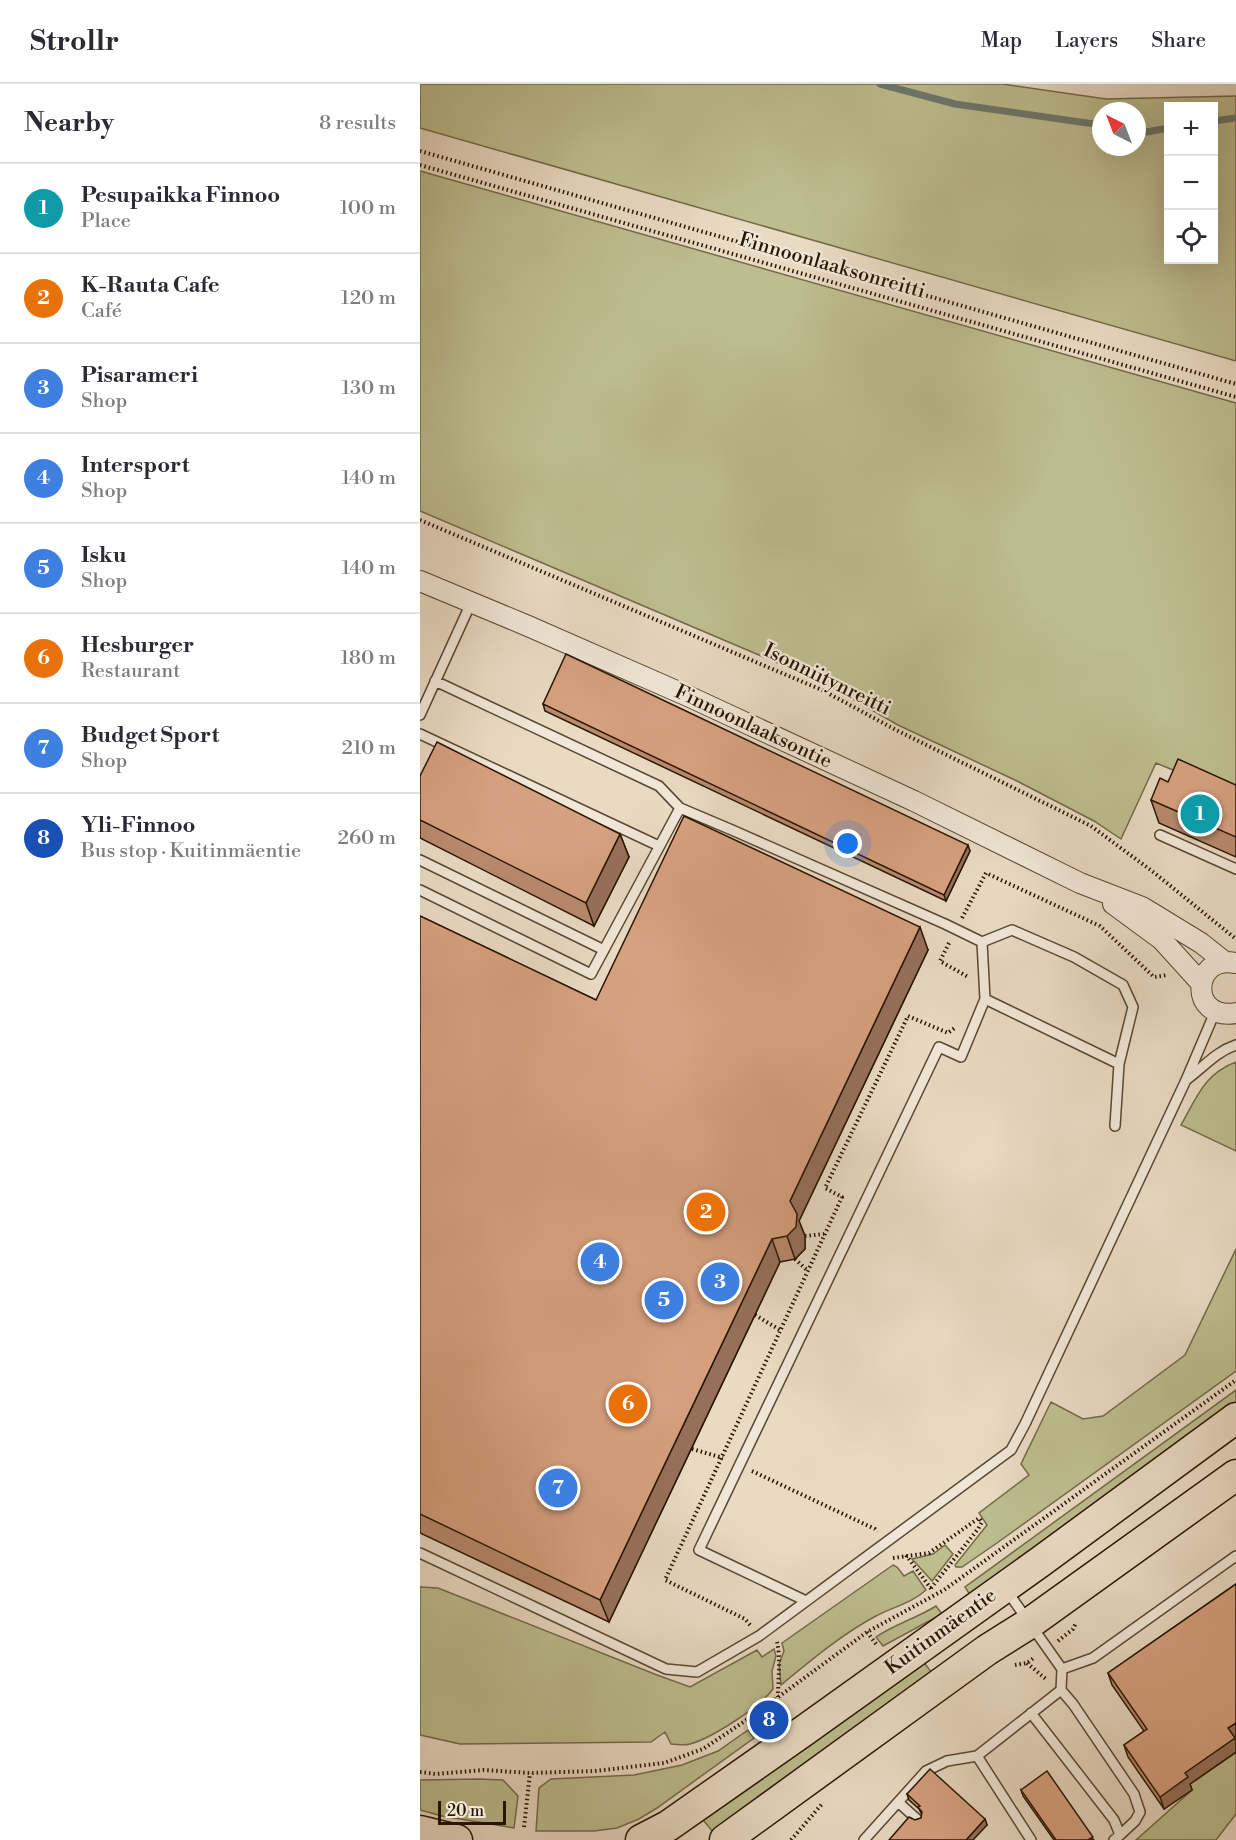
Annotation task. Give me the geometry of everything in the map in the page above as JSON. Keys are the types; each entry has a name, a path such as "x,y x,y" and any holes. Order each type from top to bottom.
{"main road":[{"name":"Kuitinmäentie","path":"641,1840 678,1819 904,1659 1236,1418"},
{"name":"Kuitinmäentie","path":"725,1840 987,1650 1030,1623 1236,1475"},
{"path":"420,1831 457,1840"}],"street":[{"name":"Finnoonlaaksontie","path":"420,581 690,697 914,801 1080,883 1142,907 1230,963"},
{"name":"Finnoonlaaksontie","path":"1080,883 1162,940 1202,983 1203,999 1215,1012"},
{"path":"1202,983 1210,969 1230,963"},
{"path":"1215,1012 1226,1015 1236,1013"}],"lane":[{"path":"420,715 471,603"},
{"path":"435,681 659,786 680,808 982,942 1012,930 1074,957 1123,986 1133,1007 1119,1064 1115,1126"},
{"path":"420,734 659,846"},
{"path":"420,890 591,974 680,808"},
{"path":"1160,835 1236,868"},
{"path":"420,860 604,950"},
{"path":"804,1600 699,1550 939,1047 961,1057 984,999 982,942"},
{"path":"984,999 1119,1064"},
{"path":"420,1553 666,1669 697,1672 759,1636 804,1600 1011,1450 1186,1080 1215,1012"},
{"path":"1186,1080 1216,1054 1236,1045"},
{"path":"1062,1669 1093,1658 1236,1556"},
{"path":"1004,1586 1062,1669 1061,1690 1134,1794 1140,1812 1135,1821 1117,1838"},
{"path":"864,1840 926,1771 947,1761 977,1756 1061,1690"},
{"path":"1031,1713 1114,1820 1117,1838"},
{"path":"977,1756 1030,1840"},
{"path":"898,1802 918,1820"}],"path":[{"path":"420,151 1236,384"},
{"name":"Finnoonlaaksonreitti","path":"420,165 1236,397"},
{"name":"Isonniitynreitti","path":"420,520 822,690 896,730 1091,826 1152,871 1236,939"},
{"path":"969,986 968,976 940,962 986,873 1100,926 1154,977 1170,975 1184,962"},
{"path":"786,1636 768,1649 745,1619 665,1580 842,1197 825,1188 908,1016 948,1033 963,1021"},
{"path":"805,1236 825,1234"},
{"path":"795,1259 808,1271"},
{"path":"755,1315 780,1330"},
{"path":"420,1772 436,1774 484,1770 530,1773 595,1770 664,1763 703,1749 778,1698 867,1632 954,1583 1236,1380"},
{"path":"692,1449 739,1465 875,1529 894,1557"},
{"path":"885,1563 894,1557 928,1553 979,1518 982,1522 978,1529 931,1588"},
{"path":"905,1555 931,1588 933,1596"},
{"path":"867,1632 876,1644"},
{"path":"777,1642 780,1655 777,1663 778,1698"},
{"path":"751,1717 759,1728"},
{"path":"524,1827 530,1773"}],"green space":[{"path":"420,84 1002,84 1106,99 1236,96 1236,361 420,128"},
{"path":"420,171 1236,403 1236,796 1156,763 1121,839 1094,821 1017,781 898,725 825,683 420,511"},
{"path":"1236,1062 1236,1151 1181,1125 1209,1080 1225,1067"},
{"path":"1236,1249 1236,1371 997,1543 962,1567 956,1567 955,1565 987,1525 979,1513 1029,1475 1021,1464 1051,1402 1083,1419 1103,1416 1185,1355"},
{"path":"1236,1390 1236,1402 970,1595 965,1587"},
{"path":"945,1545 953,1554 932,1581 912,1559 933,1554"},
{"path":"893,1565 904,1576 913,1571 926,1590 851,1631 781,1685 779,1664 784,1651 782,1643"},
{"path":"420,1587 438,1588 690,1687 757,1650 762,1657 774,1649 776,1656 772,1671 773,1689 758,1704 735,1721 688,1745 671,1744 665,1732 651,1742 460,1744 420,1735"},
{"path":"936,1606 942,1614 883,1646 876,1637 891,1628"},
{"path":"922,1660 932,1673 713,1832 703,1820"},
{"path":"748,1730 754,1738 639,1819 617,1828 594,1831 536,1831 539,1788 551,1779 634,1775 682,1765 718,1751"},
{"path":"1236,1752 1236,1814 1216,1840 1136,1840 1192,1790 1189,1785"},
{"path":"420,1780 503,1780 518,1796 514,1828 420,1810"}],"building":[{"path":"566,654 968,845 944,895 543,704"},
{"path":"437,742 620,834 586,903 420,820 420,776"},
{"path":"1178,759 1236,785 1236,837 1151,800 1160,778 1168,782"},
{"path":"684,816 920,927 790,1201 797,1214 796,1227 787,1236 772,1239 600,1600 420,1514 420,916 596,1000"},
{"path":"1236,1584 1236,1723 1228,1728 1235,1738 1185,1773 1188,1777 1160,1797 1124,1745 1147,1729 1108,1673"},
{"path":"930,1769 985,1819 966,1840 889,1840 909,1817 915,1820 921,1818 922,1812 918,1807 920,1806 907,1794"},
{"path":"1047,1771 1093,1837 1088,1840 1056,1840 1021,1790"}],"waterway":[{"path":"880,84 955,104 1092,124"},
{"path":"1218,120 1236,118"},
{"path":"1146,132 1164,129"}],"place":[{"name":"Pesupaikka Finnoo","path":"1200,814"},
{"name":"K-Rauta Cafe","path":"706,1212"},
{"name":"Intersport","path":"600,1262"},
{"name":"Pisarameri","path":"720,1282"},
{"name":"Isku","path":"664,1300"},
{"name":"Hesburger","path":"628,1404"},
{"name":"Budget Sport","path":"558,1488"},
{"name":"Yli-Finnoo","path":"769,1720"}]}
